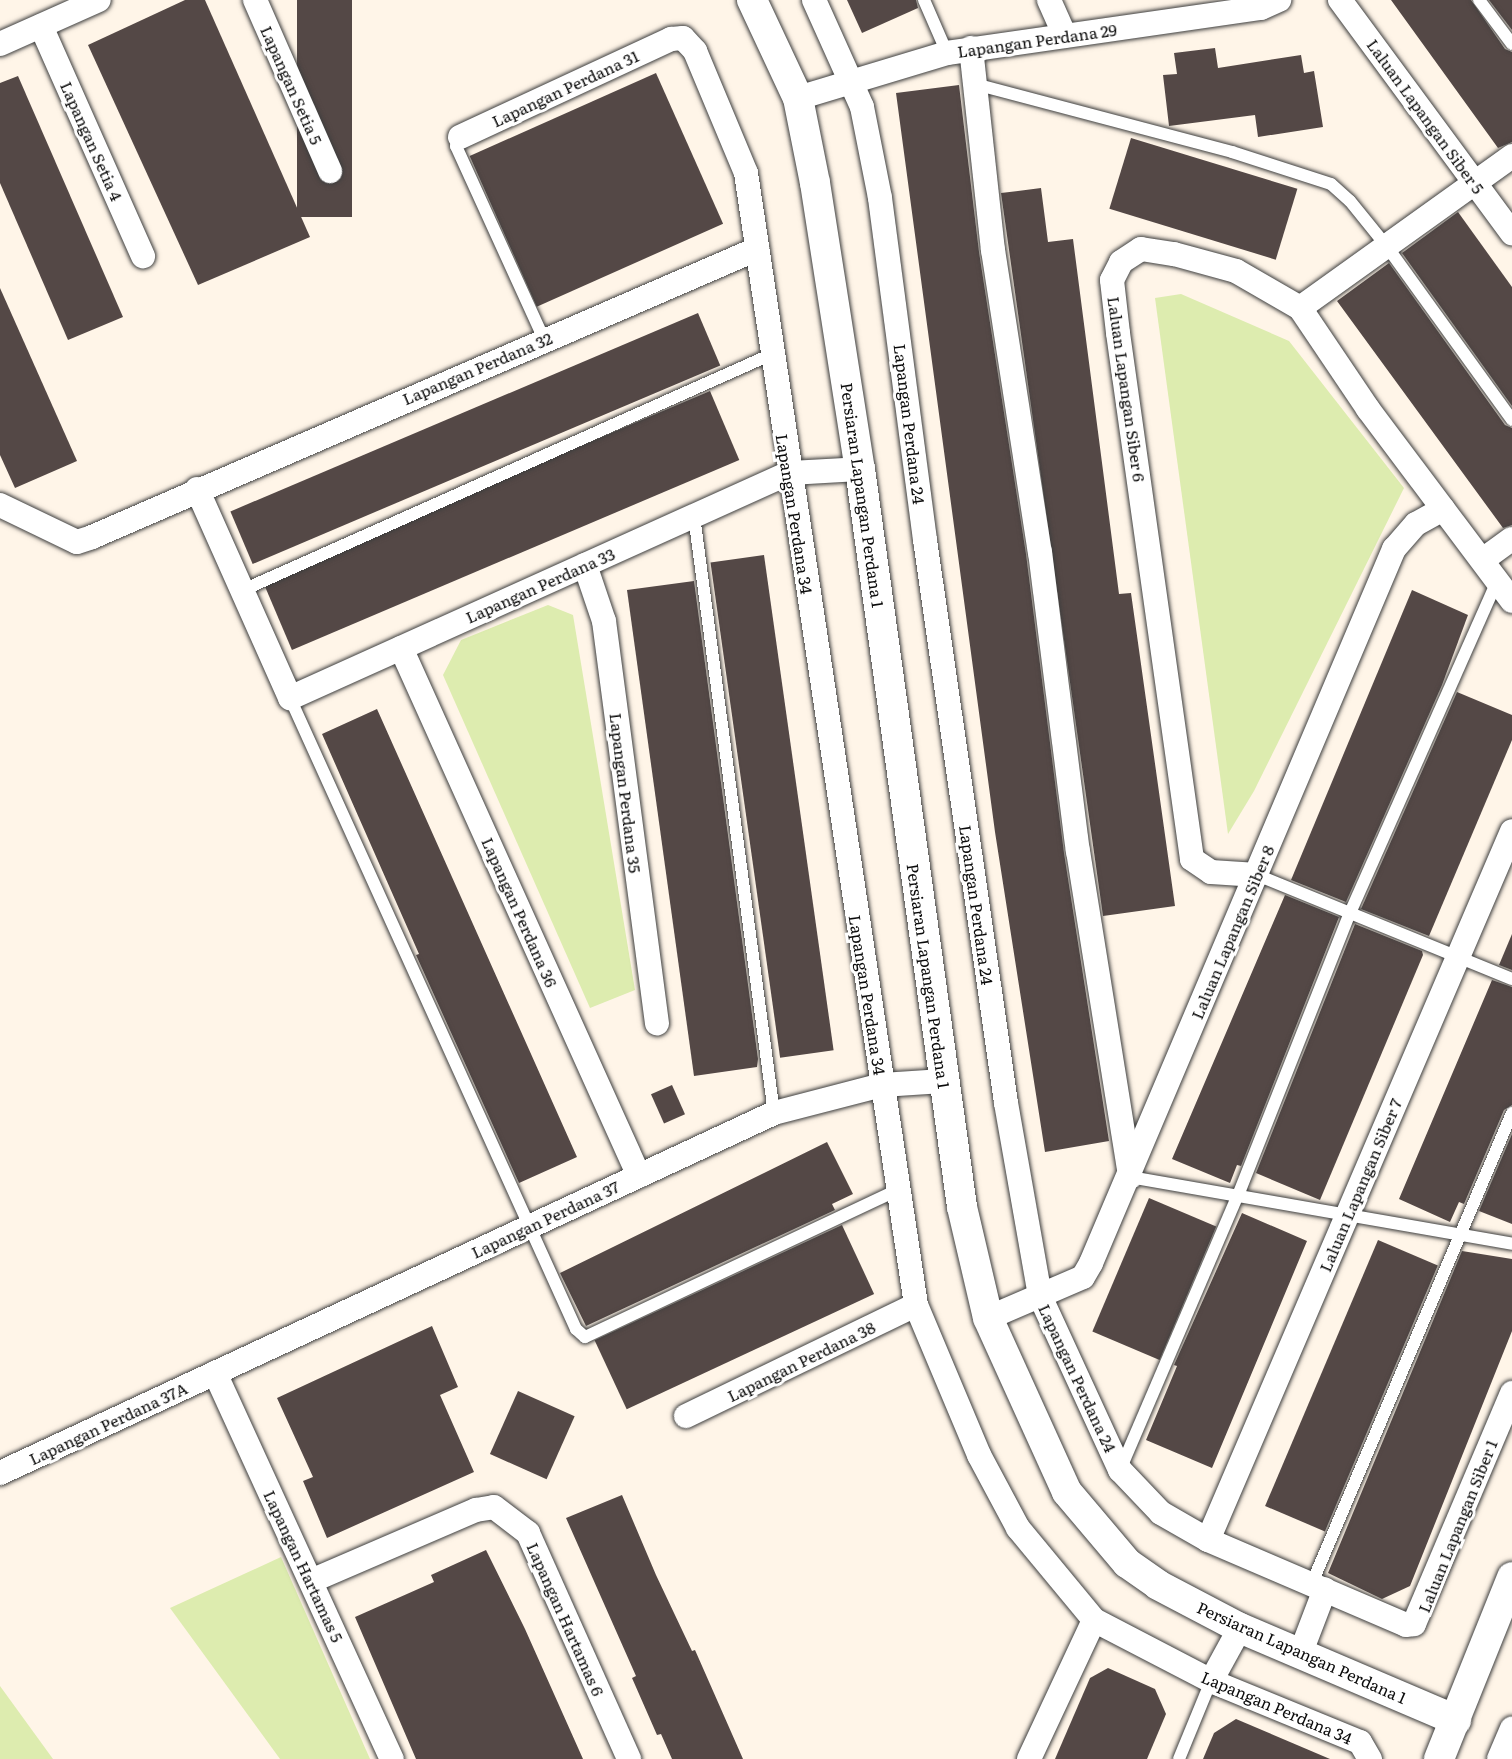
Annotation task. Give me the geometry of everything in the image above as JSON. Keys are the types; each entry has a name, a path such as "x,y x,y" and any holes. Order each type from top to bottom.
{"street":[{"path":"0,44 99,0"},
{"name":"Lapangan Setia 5","path":"255,0 330,171"},
{"name":"Persiaran Lapangan Perdana 1","path":"752,0 798,98 860,469 962,1207 988,1318 1067,1492 1127,1563 1158,1585 1240,1628 1301,1652 1456,1720"},
{"name":"Lapangan Perdana 24","path":"814,0 862,107 880,198 1002,1080 1040,1296 1120,1470 1161,1513 1208,1540 1406,1625 1414,1624"},
{"path":"1049,0 1065,36"},
{"name":"Lapangan Perdana 29","path":"798,98 850,80 971,48 1261,8 1279,0"},
{"name":"Laluan Lapangan Siber 5","path":"1340,0 1512,233"},
{"name":"Lapangan Setia 4","path":"41,26 143,256"},
{"name":"Lapangan Perdana 34","path":"671,39 683,38 695,51 746,173 789,474 916,1305 979,1455 1018,1528 1094,1620 1211,1682 1360,1742 1370,1759"},
{"name":"Lapangan Perdana 31","path":"460,137 671,39"},
{"path":"971,48 993,250 1040,552 1078,851 1130,1177"},
{"path":"1300,308 1388,248 1512,156"},
{"name":"Lapangan Perdana 32","path":"0,505 77,542 757,249"},
{"name":"Laluan Lapangan Siber 6","path":"1257,875 1211,872 1192,859 1112,280 1120,262 1141,249 1236,271 1300,308 1368,409 1443,509 1484,559 1512,601"},
{"name":"Lapangan Perdana 33","path":"290,698 789,474 860,469"},
{"path":"197,489 290,698"},
{"name":"Laluan Lapangan Siber 8","path":"988,1318 1083,1277 1130,1177 1394,549 1416,525 1443,509"},
{"path":"1484,559 1512,539"},
{"name":"Lapangan Perdana 35","path":"585,565 604,621 657,1024"},
{"name":"Lapangan Perdana 36","path":"401,648 639,1176"},
{"name":"Laluan Lapangan Siber 7","path":"1208,1540 1512,831"},
{"name":"Lapangan Perdana 37","path":"215,1373 774,1113 882,1085 944,1081"},
{"name":"Lapangan Perdana 38","path":"686,1416 916,1305"},
{"name":"Lapangan Perdana 37A","path":"0,1473 215,1373"},
{"name":"Lapangan Hartamas 5","path":"215,1373 392,1759"},
{"name":"Laluan Lapangan Siber 1","path":"1414,1624 1512,1393"},
{"name":"Lapangan Hartamas 6","path":"311,1581 476,1510 494,1506 528,1533 629,1759"},
{"path":"1439,1759 1512,1577"},
{"path":"1301,1652 1318,1586"},
{"path":"1029,1759 1094,1620"},
{"path":"1211,1682 1240,1628"},
{"path":"1499,1759 1512,1729"}],"lane":[{"path":"924,0 948,53"},
{"path":"1479,0 1512,44"},
{"path":"975,84 1232,152 1331,184 1350,201 1388,248 1512,420"},
{"path":"460,137 456,146 544,339"},
{"path":"243,590 772,354"},
{"path":"694,516 774,1113"},
{"path":"1120,1470 1239,1194 1350,913 1498,580"},
{"path":"290,698 576,1329 585,1337 899,1189"},
{"path":"1257,875 1512,979"},
{"path":"1318,1586 1512,1113"},
{"path":"1130,1177 1348,1213 1512,1244"},
{"path":"1179,1759 1211,1682"}],"green space":[{"path":"1181,294 1289,341 1404,488 1254,791 1228,834 1155,298"},
{"path":"548,605 573,615 635,990 590,1008 443,675 461,640"},
{"path":"281,1557 370,1759 280,1759 170,1608"},
{"path":"0,1686 53,1759 0,1759"}],"building":[{"path":"185,0 205,0 310,237 198,285 88,45"},
{"path":"297,0 352,0 352,217 297,217"},
{"path":"847,0 916,0 918,8 862,33"},
{"path":"1391,0 1471,0 1505,49 1512,52 1512,142 1498,148"},
{"path":"1489,0 1512,0 1512,30"},
{"path":"1215,48 1218,68 1301,55 1304,73 1314,71 1323,127 1258,137 1255,115 1169,126 1163,75 1177,74 1174,53"},
{"path":"656,73 723,224 537,307 470,156"},
{"path":"18,76 123,317 68,340 0,183 0,83"},
{"path":"959,85 979,252 1026,554 1064,853 1109,1141 1045,1152 995,832 896,93"},
{"path":"1131,138 1297,189 1276,260 1109,209"},
{"path":"1041,188 1048,242 1073,239 1119,594 1131,593 1175,906 1103,916 1001,193"},
{"path":"1458,212 1512,287 1512,406 1402,253"},
{"path":"1389,263 1505,425 1512,428 1512,525 1503,528 1337,301"},
{"path":"0,288 77,461 15,488 0,455"},
{"path":"698,313 720,365 253,564 230,511"},
{"path":"710,391 739,460 292,650 263,581"},
{"path":"764,555 834,1050 780,1058 711,563"},
{"path":"694,581 758,1059 757,1067 694,1076 627,590"},
{"path":"1412,590 1468,615 1442,685 1346,902 1291,880"},
{"path":"1457,692 1512,715 1512,740 1429,936 1361,909"},
{"path":"377,709 577,1157 519,1183 416,955 419,954 322,734"},
{"path":"1285,895 1339,917 1241,1166 1237,1165 1230,1183 1172,1159"},
{"path":"1355,924 1422,951 1423,955 1320,1200 1256,1173"},
{"path":"1512,934 1512,970 1499,965"},
{"path":"1492,980 1512,987 1512,1105 1504,1110 1464,1204 1459,1202 1450,1222 1399,1199"},
{"path":"672,1085 685,1114 664,1124 651,1094"},
{"path":"1512,1134 1512,1224 1479,1211"},
{"path":"827,1142 853,1194 832,1204 835,1210 586,1326 560,1273"},
{"path":"1149,1198 1216,1227 1160,1360 1092,1331"},
{"path":"1242,1213 1307,1241 1212,1468 1146,1440 1177,1366 1174,1365"},
{"path":"842,1225 874,1294 627,1409 595,1340"},
{"path":"1378,1240 1438,1265 1325,1531 1265,1506"},
{"path":"1462,1251 1512,1259 1512,1331 1410,1586 1382,1599 1328,1573"},
{"path":"432,1326 458,1387 440,1395 474,1472 327,1538 303,1481 313,1477 277,1398"},
{"path":"518,1391 575,1416 547,1479 490,1454"},
{"path":"622,1495 656,1575 692,1651 695,1650 743,1759 672,1759 661,1734 657,1735 632,1678 636,1676 566,1518"},
{"path":"486,1550 525,1629 583,1759 416,1759 355,1617 434,1582 431,1575"},
{"path":"1108,1668 1155,1689 1166,1714 1147,1759 1055,1759 1090,1678"},
{"path":"1236,1719 1330,1759 1203,1759 1214,1733"}]}
